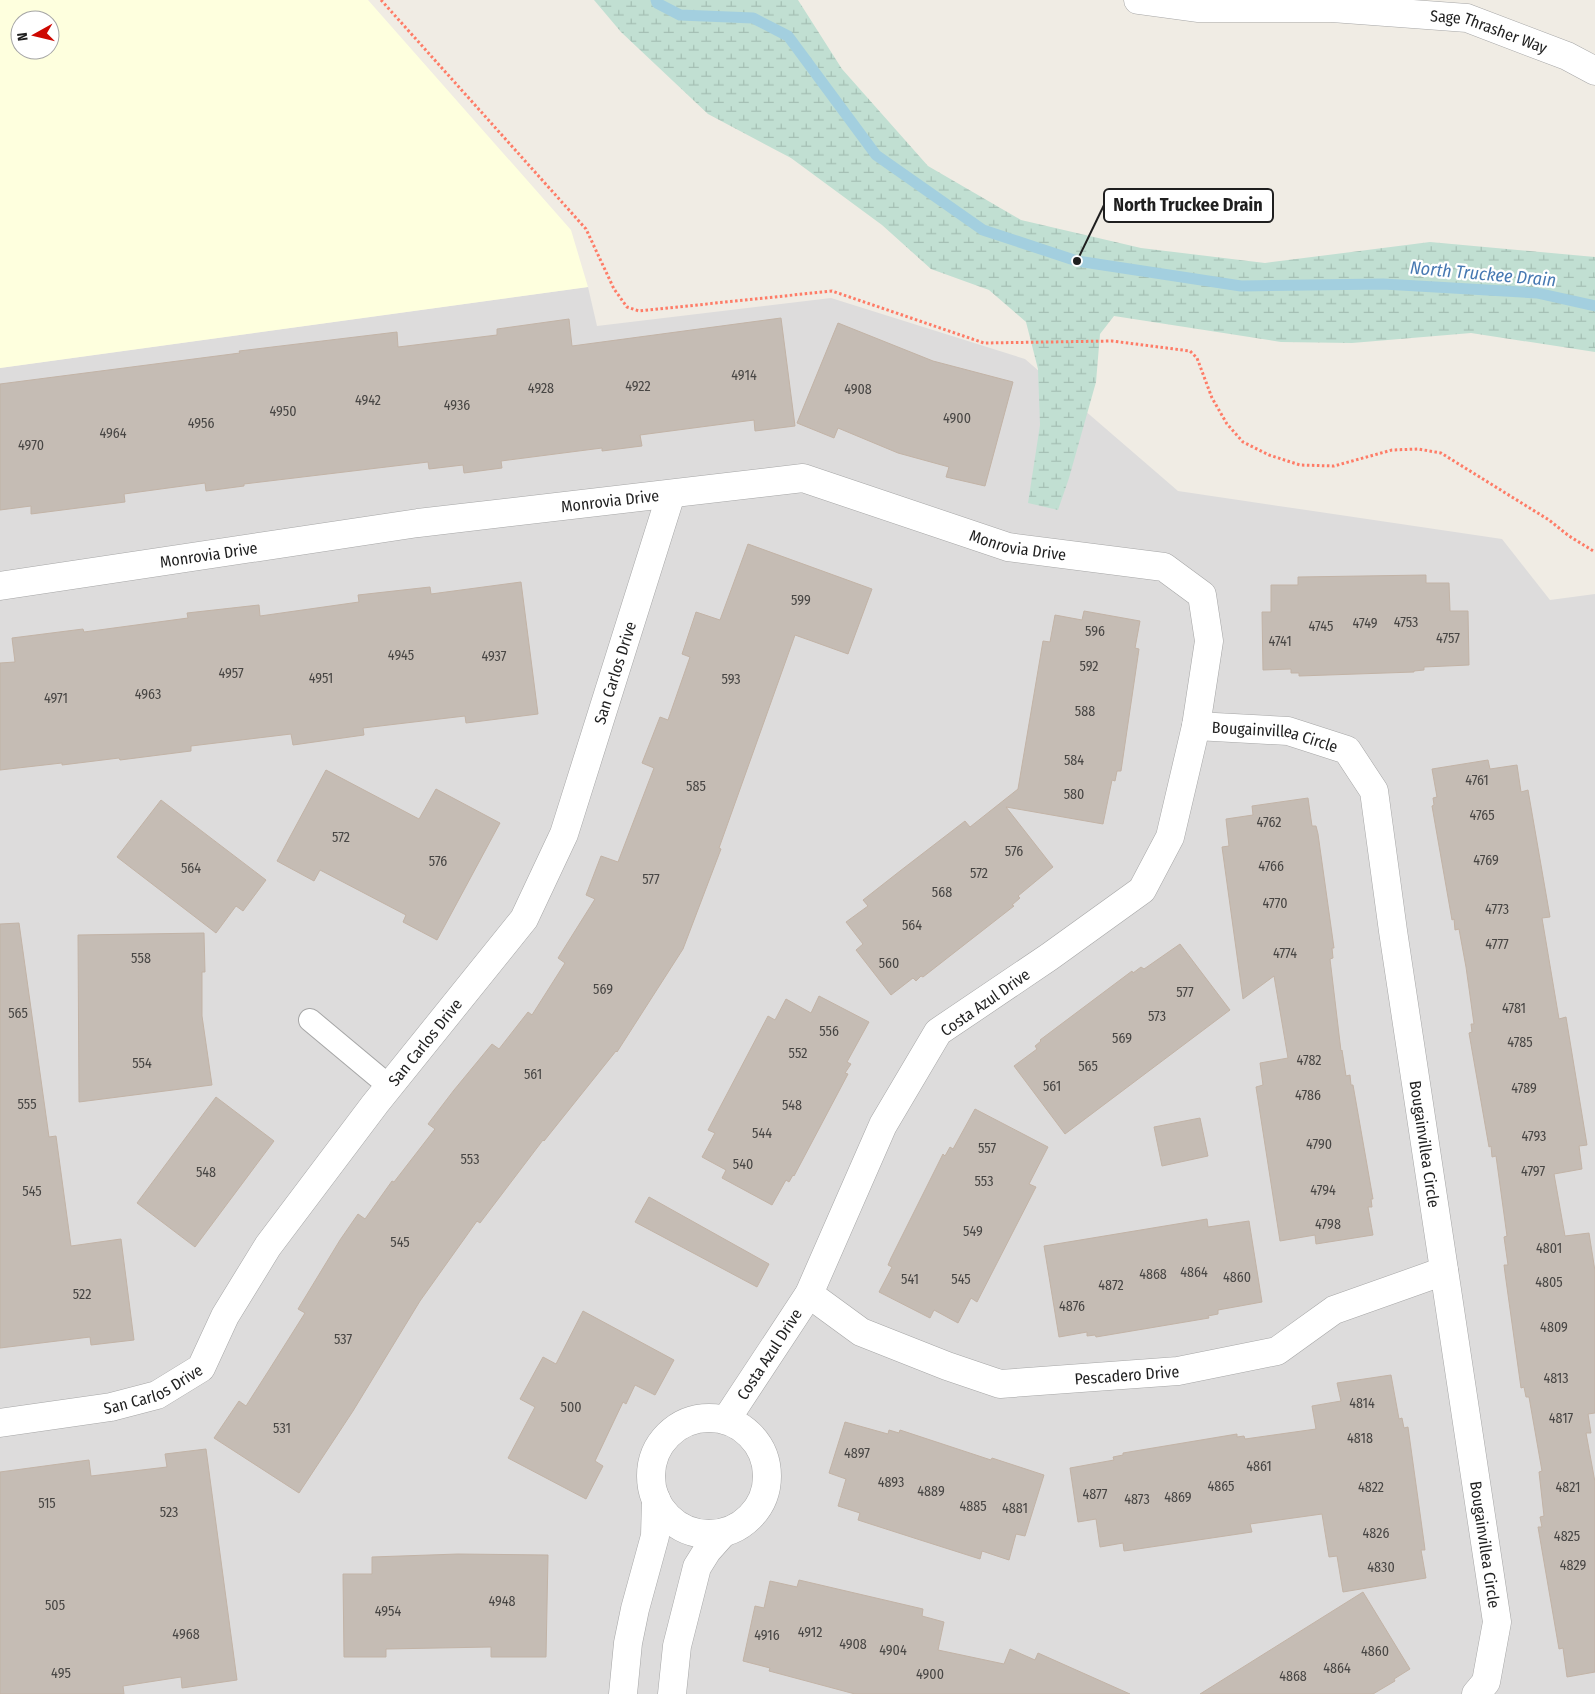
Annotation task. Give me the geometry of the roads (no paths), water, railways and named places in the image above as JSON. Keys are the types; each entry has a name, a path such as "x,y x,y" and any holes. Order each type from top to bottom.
{"street":[{"name":"Sage Thrasher Way","path":"1138,0 1197,8 1471,9 1595,71"},
{"name":"Monrovia Drive","path":"0,586 418,523 803,478 1008,547 1164,567 1202,596"},
{"name":"San Carlos Drive","path":"0,1423 111,1407 157,1395 201,1368 225,1316 268,1246 389,1086 524,918 564,834 671,494"},
{"name":"Costa Azul Drive","path":"726,1420 809,1294 884,1125 938,1032 1142,890 1170,837 1196,726 1209,641 1202,596"},
{"name":"Bougainvillea Circle","path":"1196,726 1288,731 1347,750 1374,791 1393,930 1497,1622 1486,1682 1476,1694"},
{"name":"Pescadero Drive","path":"809,1294 861,1332 947,1366 1000,1384 1178,1372 1277,1351 1334,1310 1444,1271"},
{"path":"623,1694 628,1643 635,1609 655,1536 656,1499 651,1472 654,1456 664,1439 683,1424 703,1418 726,1420 750,1435 762,1452 767,1473 766,1485 760,1504 753,1515 736,1528 723,1533 699,1533 680,1526 667,1516 656,1499"},
{"path":"672,1694 677,1646 698,1567 707,1551 723,1533"}],"lane":[{"path":"310,1020 389,1086"}],"waterway":[{"name":"North Truckee Drain","path":"656,0 657,3 680,15 753,18 788,36 876,155 983,230 1077,261 1241,286 1383,284 1537,293 1595,306"}],"place":[{"name":"North Truckee Drain","path":"1077,261"}]}
